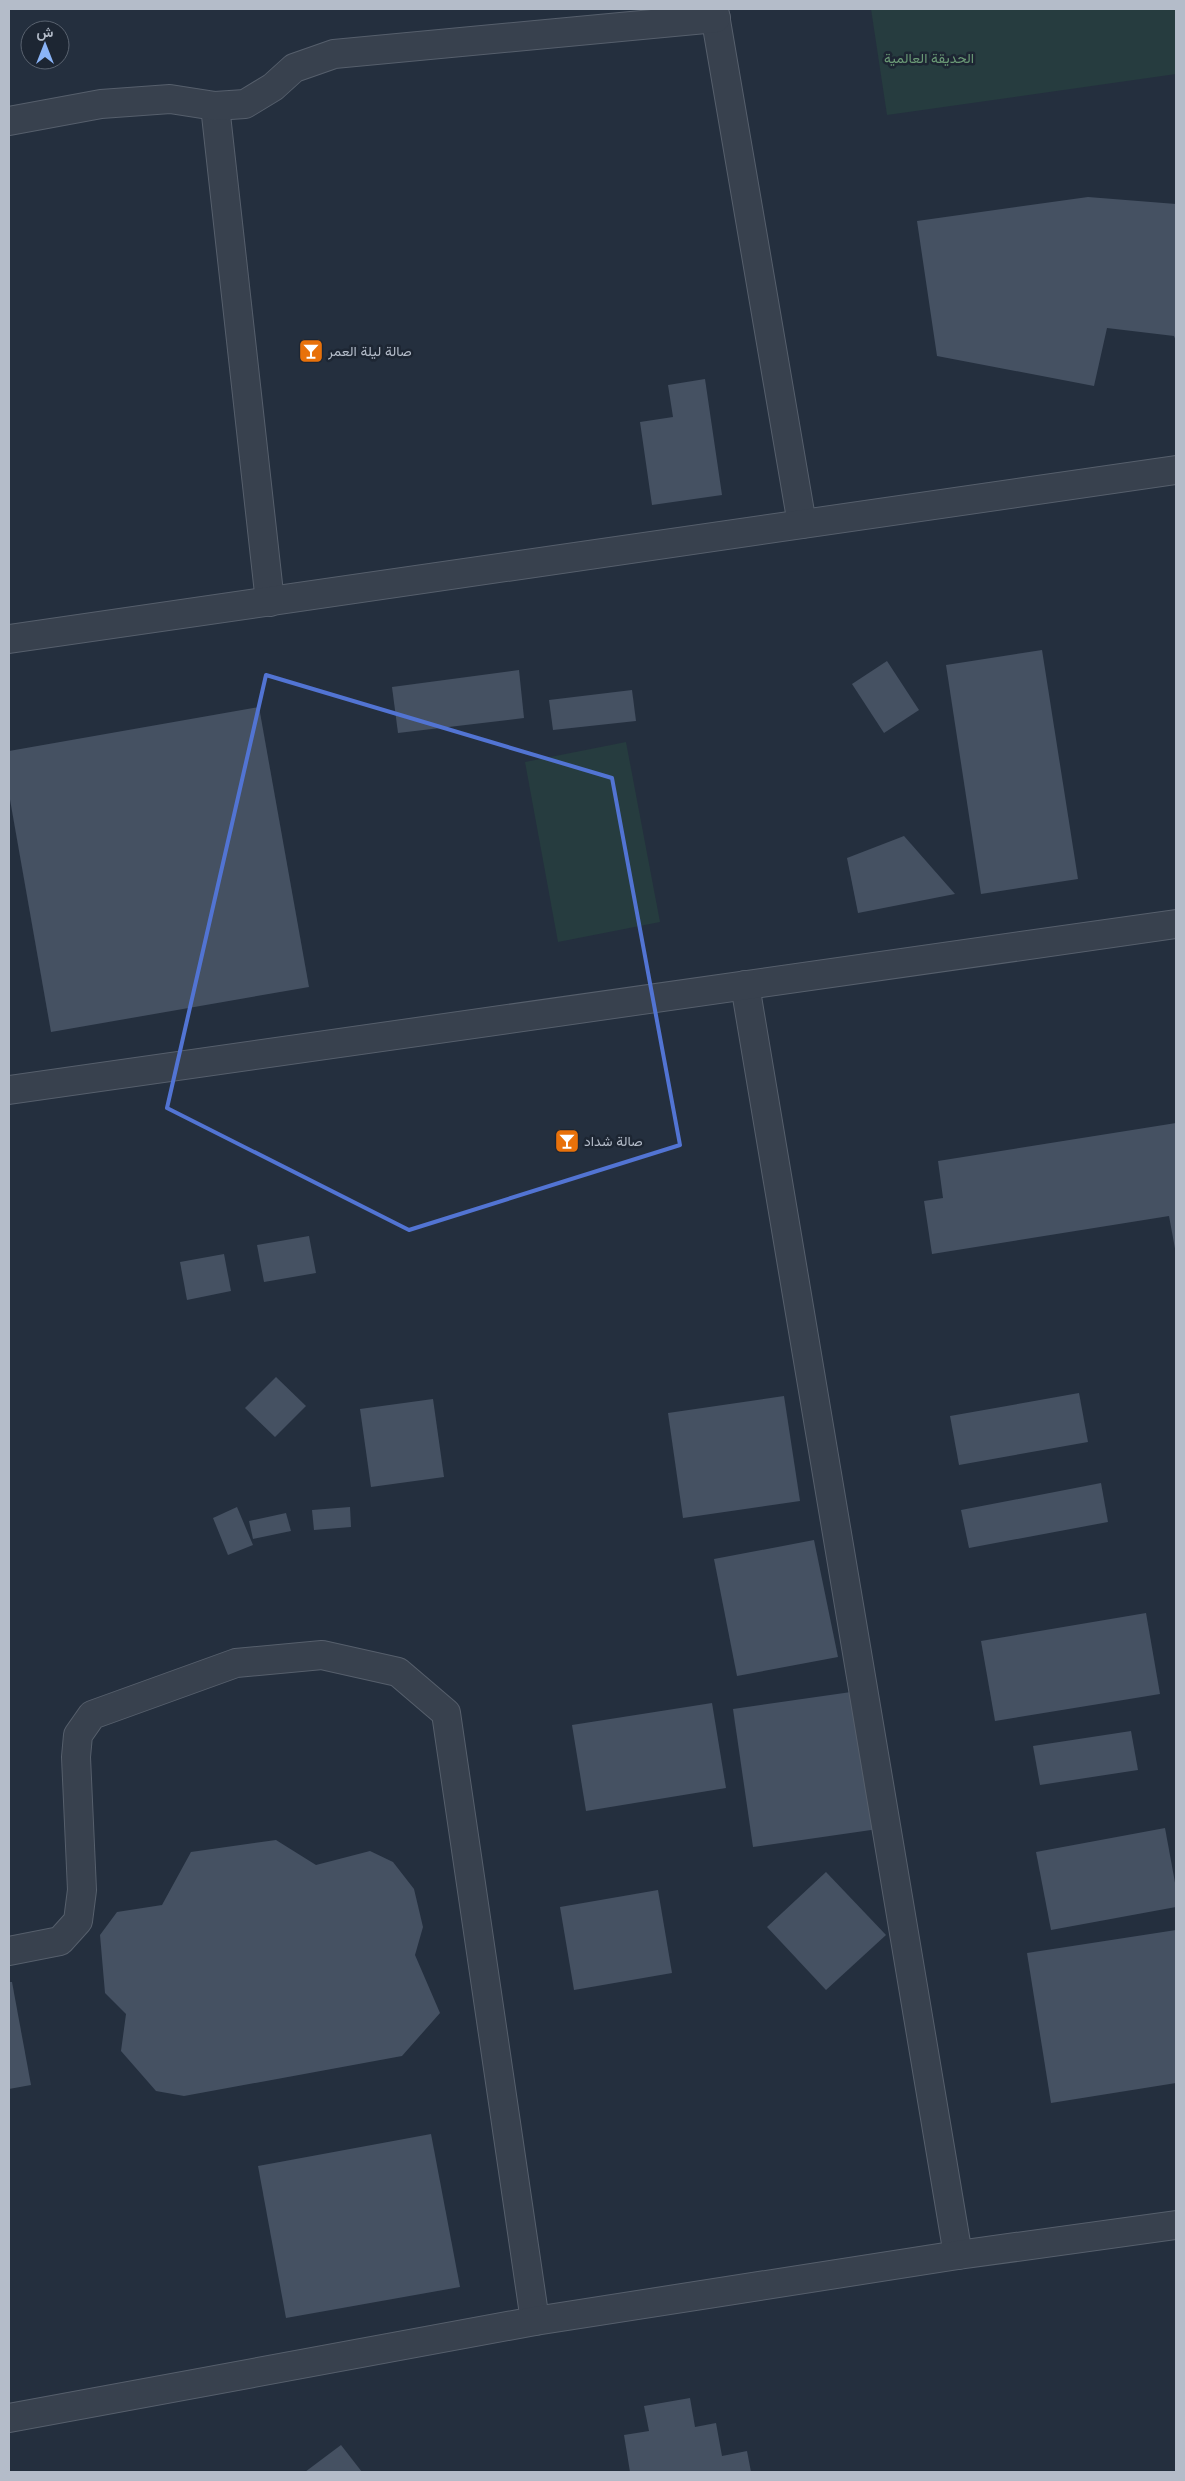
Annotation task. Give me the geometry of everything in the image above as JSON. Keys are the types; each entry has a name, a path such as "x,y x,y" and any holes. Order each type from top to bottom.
{"street":[{"path":"9,121 101,104 170,100 215,106 245,104 273,87 294,68 334,54 715,13 802,524"},
{"path":"215,106 270,602"},
{"path":"9,640 1176,470"},
{"path":"9,1090 1176,924"},
{"path":"745,985 958,2255"},
{"path":"9,1951 60,1941 78,1921 82,1890 76,1757 78,1735 92,1715 236,1664 322,1655 398,1672 446,1713 535,2321"},
{"path":"9,2418 535,2321 958,2255 1176,2225"}],"highlighted area":[{"path":"266,675 612,778 680,1145 409,1230 167,1108"}],"green space":[{"name":"الحديقة العالمية","path":"871,9 1176,9 1176,74 887,115"},
{"path":"626,742 660,922 558,942 525,762"}],"building":[{"path":"1088,197 1176,204 1176,341 1174,336 1107,328 1094,386 937,356 917,221"},
{"path":"705,379 722,495 652,505 640,422 673,417 668,385"},
{"path":"1042,650 1078,879 981,894 946,665"},
{"path":"887,661 919,710 884,733 852,684"},
{"path":"519,670 524,718 398,733 392,687"},
{"path":"632,690 636,721 553,730 549,700"},
{"path":"259,707 309,987 51,1032 9,794 9,751"},
{"path":"904,836 955,894 858,913 847,858"},
{"path":"1176,1123 1176,1254 1169,1216 932,1254 924,1201 943,1198 938,1161"},
{"path":"309,1236 316,1273 264,1282 257,1245"},
{"path":"224,1254 231,1291 187,1300 180,1262"},
{"path":"276,1377 306,1406 275,1437 245,1408"},
{"path":"1079,1393 1088,1442 959,1465 950,1416"},
{"path":"784,1396 800,1501 683,1518 668,1413"},
{"path":"433,1399 444,1477 371,1487 360,1409"},
{"path":"1101,1483 1108,1522 969,1548 961,1510"},
{"path":"237,1507 253,1545 228,1555 213,1518"},
{"path":"350,1507 351,1527 314,1530 312,1510"},
{"path":"286,1513 291,1531 253,1539 249,1521"},
{"path":"814,1540 838,1657 737,1676 714,1559"},
{"path":"1146,1613 1160,1694 995,1721 981,1641"},
{"path":"858,1691 878,1829 753,1847 733,1709"},
{"path":"712,1703 726,1788 586,1811 572,1725"},
{"path":"1131,1731 1138,1770 1040,1785 1033,1746"},
{"path":"1165,1828 1176,1888 1176,1907 1051,1930 1036,1852"},
{"path":"276,1840 316,1865 370,1851 393,1862 414,1889 423,1927 415,1955 440,2013 402,2056 184,2096 156,2091 121,2051 126,2014 105,1993 100,1935 117,1912 162,1905 191,1852"},
{"path":"826,1872 886,1935 826,1990 767,1927"},
{"path":"658,1890 672,1973 574,1990 560,1907"},
{"path":"1176,1930 1176,2083 1051,2103 1027,1953"},
{"path":"9,1982 12,1982 31,2085 9,2089"},
{"path":"431,2134 460,2287 286,2318 258,2166"},
{"path":"690,2398 695,2427 716,2423 722,2456 747,2451 751,2472 630,2472 624,2435 649,2431 644,2406"},
{"path":"341,2445 362,2472 305,2472"}],"place":[{"name":"صالة ليلة العمر","path":"311,351"},
{"name":"صالة شداد","path":"567,1141"}]}
